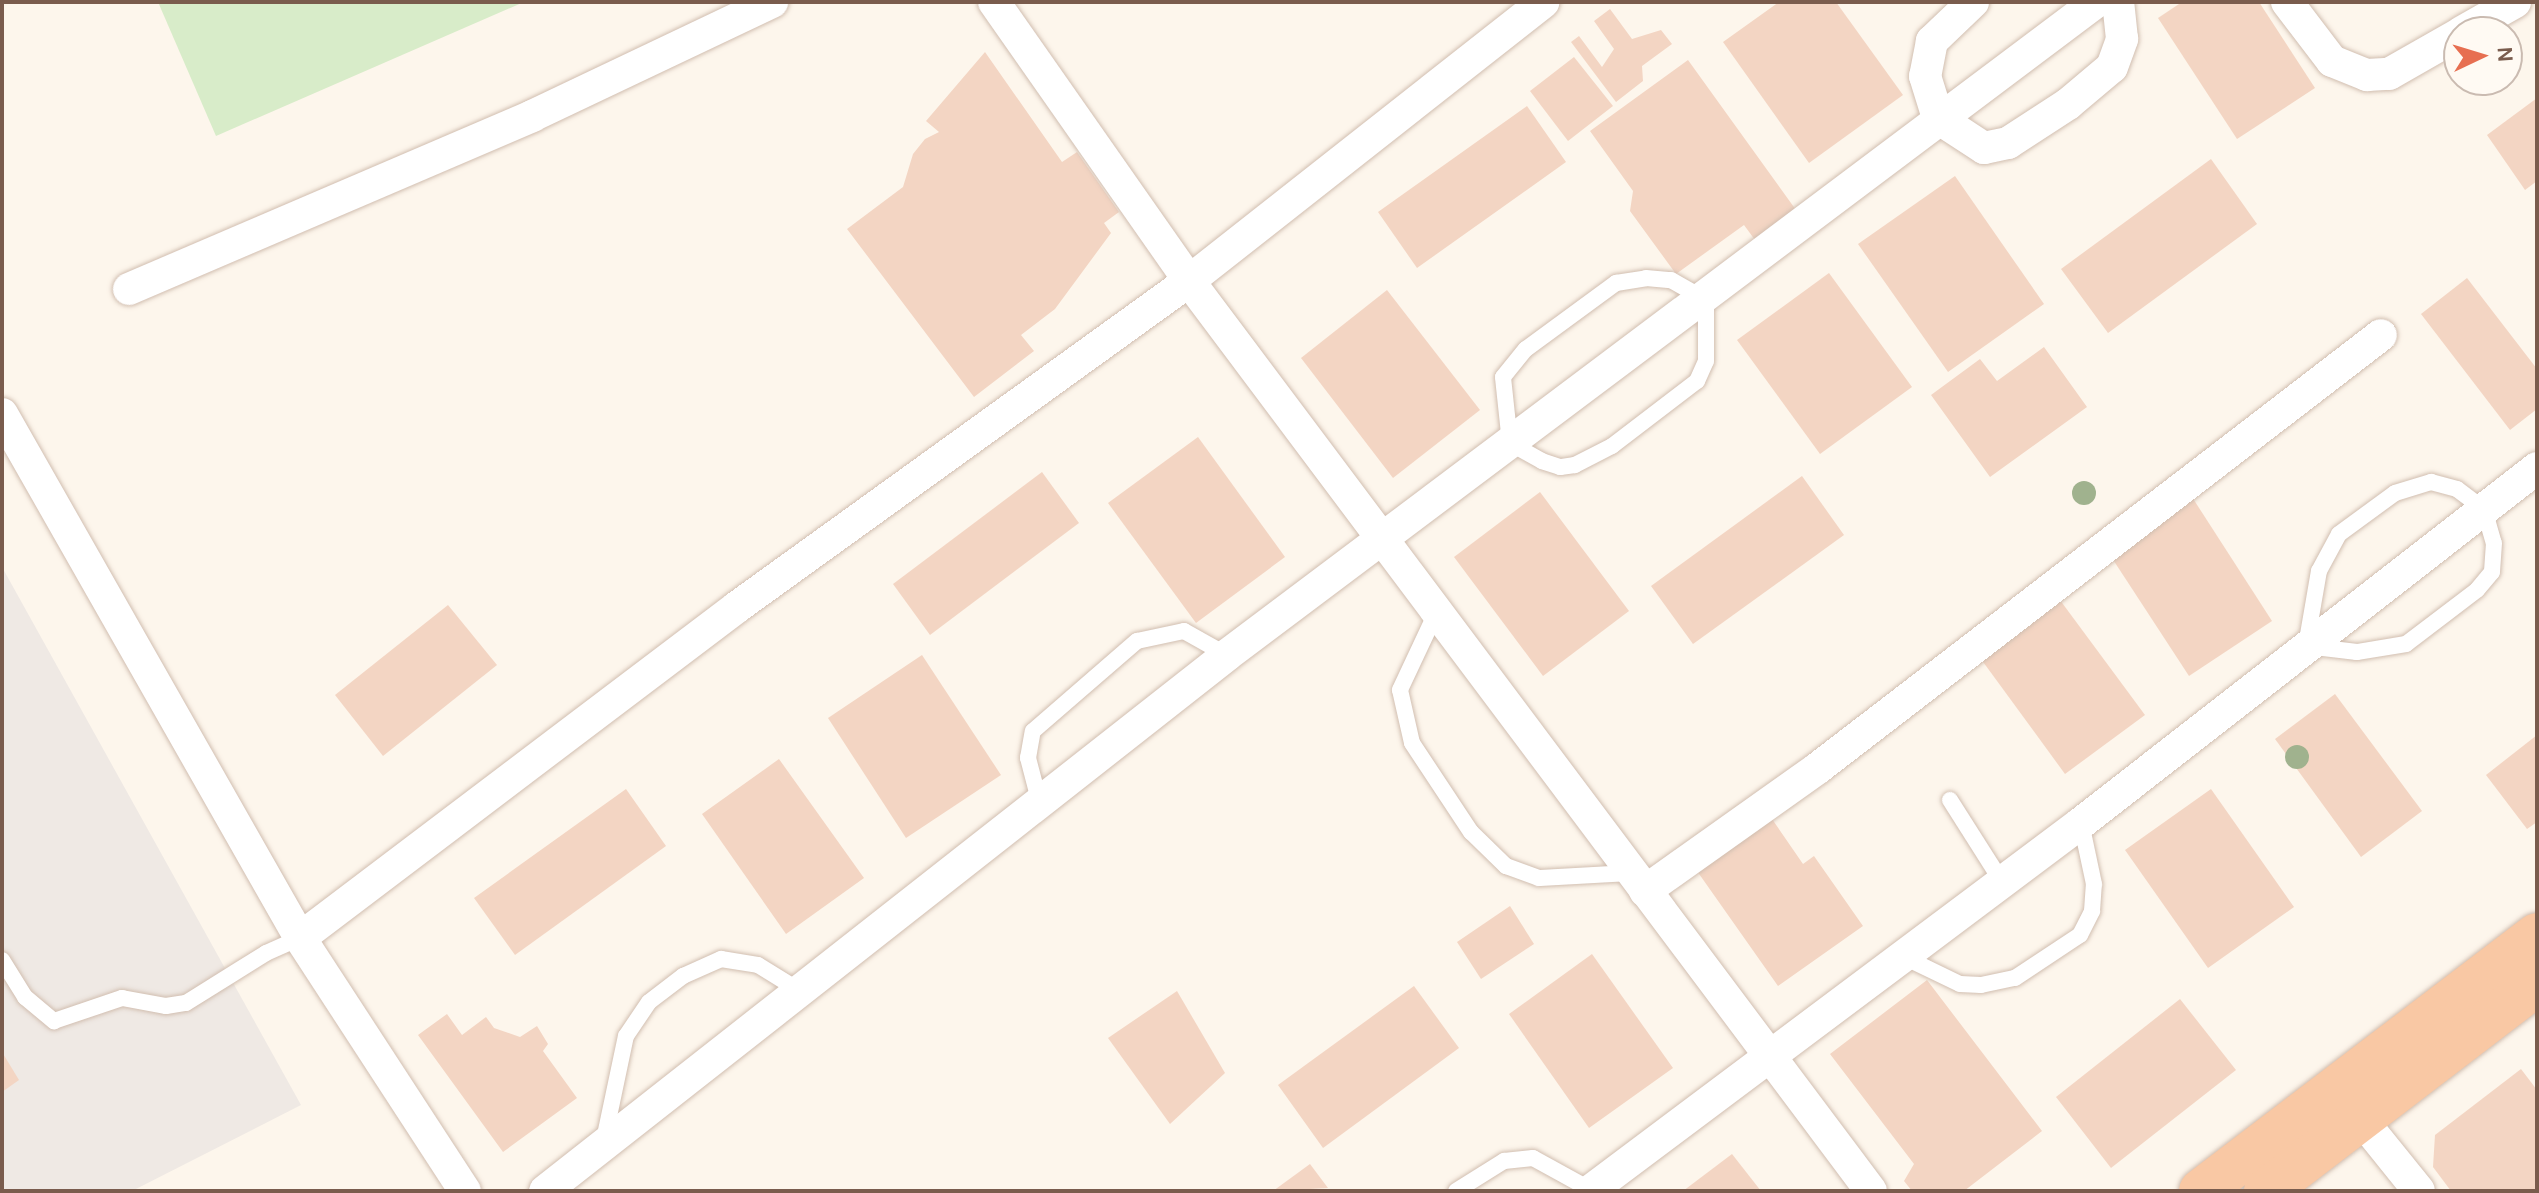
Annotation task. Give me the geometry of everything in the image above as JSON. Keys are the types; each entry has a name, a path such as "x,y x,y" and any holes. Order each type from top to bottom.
{"highway":[{"path":"2201,1191 2537,935"},
{"path":"2266,1191 2537,984"}],"street":[{"path":"129,289 532,116 772,2"},
{"path":"994,2 1189,281 1871,1191"},
{"path":"300,938 737,607 1189,281 1543,2"},
{"path":"1973,2 1932,41 1925,76 1938,118 1984,148 2008,143 2068,104 2112,67 2122,39 2118,2"},
{"path":"545,1191 1227,655 1383,543 1510,443 1706,300 1938,118 2096,2"},
{"path":"2287,2 2332,61 2367,75 2389,74 2443,43"},
{"path":"2491,16 2515,2"},
{"path":"1638,882 1818,768 2381,335"},
{"path":"2,414 300,938 465,1191"},
{"path":"1592,1190 1767,1054 2081,823 2537,468"},
{"path":"2361,1119 2419,1191"}],"lane":[{"path":"1646,278 1671,280 1706,300 1703,372 1612,446 1560,467 1510,443 1503,377 1526,349 1572,312 1616,283 1646,278"},
{"path":"2431,482 2457,489 2484,509 2494,543 2492,572 2477,590 2406,644 2390,650 2306,646 2325,552 2364,513 2406,487 2431,482"},
{"path":"1436,613 1400,690 1412,743 1471,832 1506,866 1539,878 1638,882"},
{"path":"1040,804 1028,758 1033,731 1137,641 1184,631 1227,655"},
{"path":"1950,800 2002,882"},
{"path":"1902,956 1960,984 1981,985 2015,978 2080,935 2092,911 2094,884 2081,823"},
{"path":"2,960 25,997 54,1021 122,998 166,1006 186,1003 266,953 300,938"},
{"path":"603,1145 626,1036 649,1002 683,976 721,959 758,965 800,991"},
{"path":"1456,1191 1504,1161 1533,1158 1592,1190"}],"shaded area":[{"path":"2,567 301,1105 132,1191 2,1191"}],"green space":[{"path":"158,2 524,2 216,136"}],"building":[{"path":"1779,2 1836,2 1903,95 1809,163 1723,42"},
{"path":"2182,2 2259,2 2315,88 2237,139 2158,18"},
{"path":"1610,9 1632,39 1661,30 1672,44 1642,66 1643,81 1616,102 1571,42 1579,36 1602,67 1614,49 1594,21"},
{"path":"985,52 1062,162 1077,152 1119,212 1104,223 1111,233 1055,309 1021,335 1034,351 974,397 847,229 903,187 913,154 925,139 939,132 926,121"},
{"path":"1574,57 1613,106 1568,141 1530,91"},
{"path":"1688,60 1796,210 1755,240 1744,225 1676,274 1630,211 1633,191 1590,131"},
{"path":"2537,98 2537,181 2525,190 2487,135"},
{"path":"1527,106 1566,162 1417,268 1378,212"},
{"path":"2211,159 2257,224 2108,333 2061,269"},
{"path":"1955,176 2044,304 1948,372 1858,244"},
{"path":"1829,273 1912,387 1820,454 1737,340"},
{"path":"2467,278 2537,369 2537,409 2510,430 2421,314"},
{"path":"1387,290 1480,410 1393,478 1301,358"},
{"path":"2044,347 2087,407 1990,477 1931,395 1980,359 1997,381"},
{"path":"1198,437 1285,557 1196,623 1108,503"},
{"path":"1042,472 1079,523 930,635 893,584"},
{"path":"1802,476 1844,535 1693,644 1651,586"},
{"path":"1540,492 1629,611 1543,676 1454,557"},
{"path":"2192,497 2272,621 2189,676 2108,552"},
{"path":"2057,596 2145,715 2065,774 1978,655"},
{"path":"448,605 497,665 383,756 335,695"},
{"path":"922,655 1001,775 906,838 828,718"},
{"path":"2335,694 2422,811 2361,857 2275,739"},
{"path":"2537,735 2537,822 2527,829 2486,775"},
{"path":"779,759 864,878 786,934 702,814"},
{"path":"626,789 666,846 515,955 474,898"},
{"path":"2211,789 2294,907 2208,968 2125,850"},
{"path":"1772,819 1803,864 1814,856 1863,926 1778,986 1697,871"},
{"path":"1510,906 1534,944 1481,979 1457,942"},
{"path":"1592,954 1673,1068 1589,1128 1509,1014"},
{"path":"1927,980 2042,1131 1964,1191 1912,1191 1904,1181 1914,1164 1830,1054"},
{"path":"1414,986 1459,1048 1323,1148 1278,1085"},
{"path":"1177,991 1225,1073 1170,1124 1108,1038"},
{"path":"2180,999 2236,1070 2111,1168 2056,1097"},
{"path":"447,1014 462,1035 486,1017 494,1028 520,1037 537,1026 548,1044 543,1051 577,1098 503,1152 418,1035"},
{"path":"2,1052 19,1080 2,1092"},
{"path":"2521,1069 2537,1090 2537,1191 2451,1191 2433,1167 2435,1135"},
{"path":"1732,1154 1761,1191 1683,1191"},
{"path":"1310,1164 1328,1188 1273,1191"}]}
